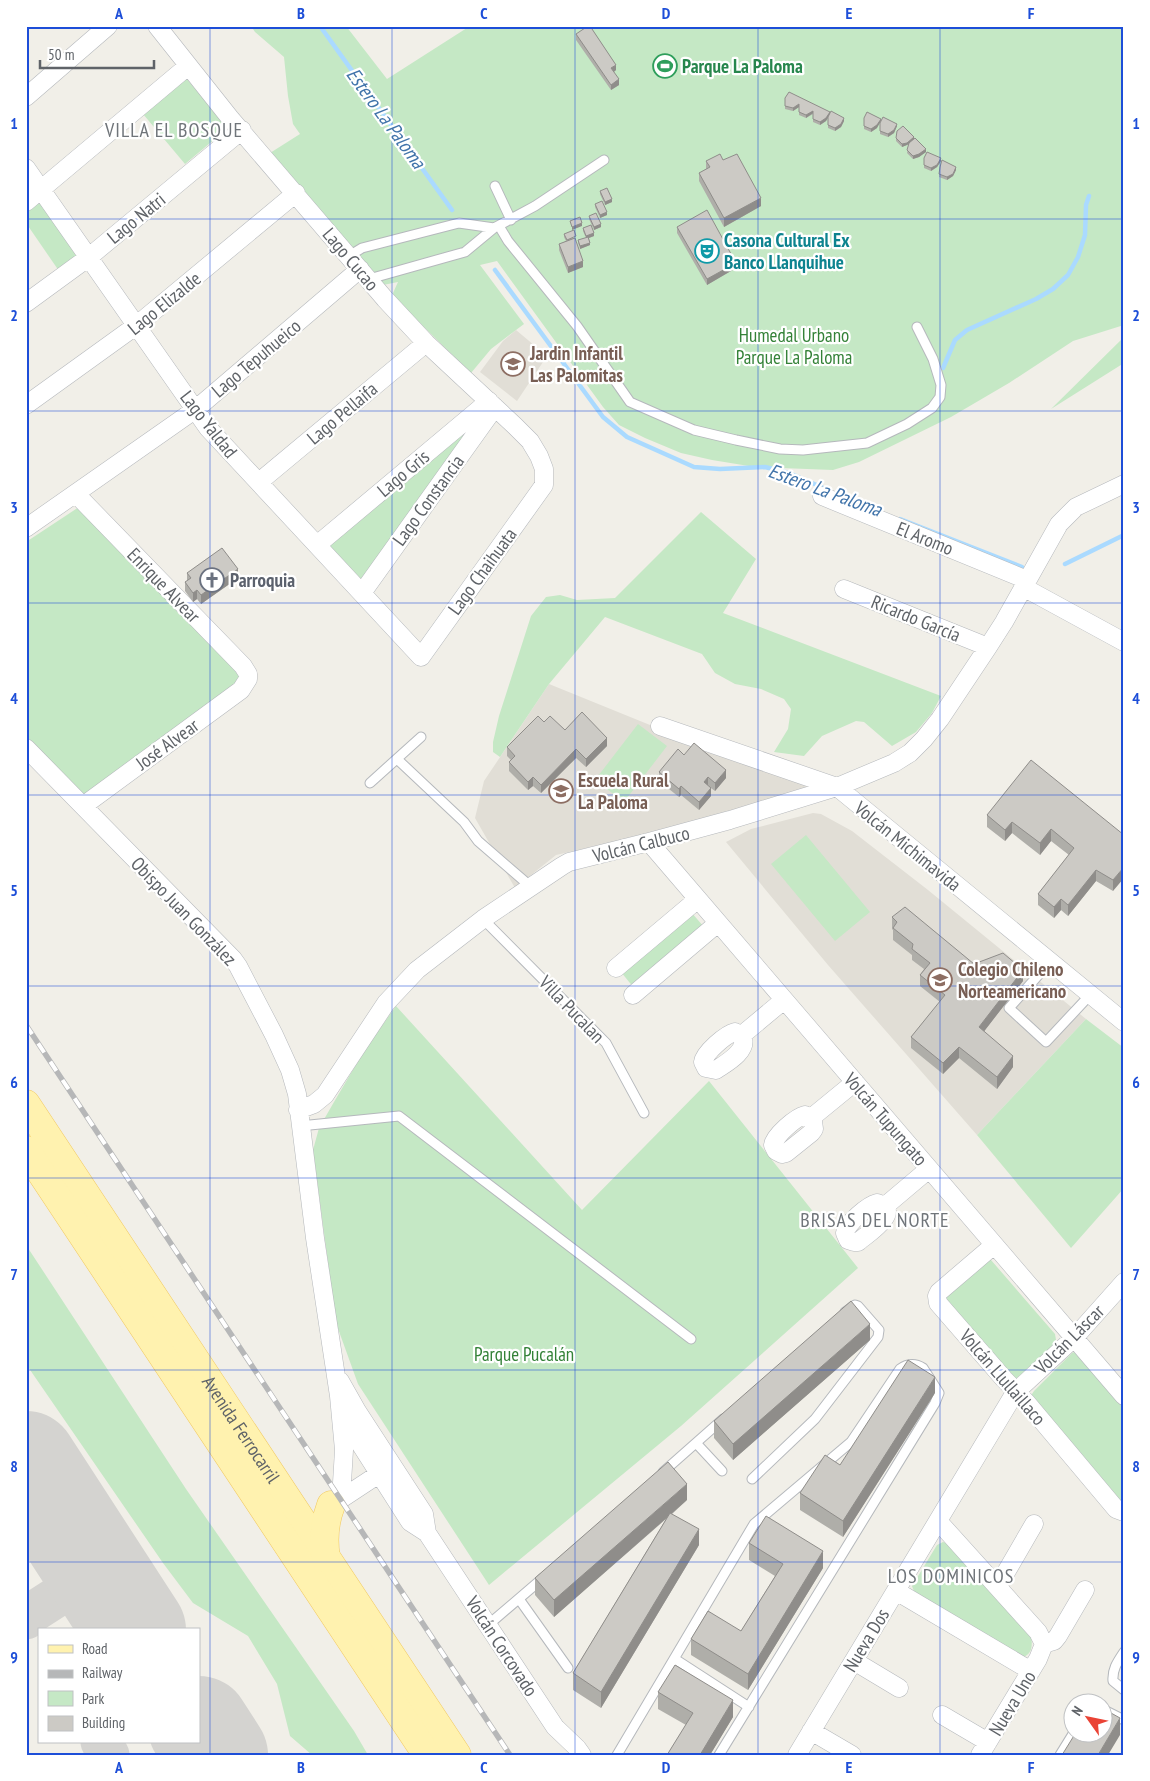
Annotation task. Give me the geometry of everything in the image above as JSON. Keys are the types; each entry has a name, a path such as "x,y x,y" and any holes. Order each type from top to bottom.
{"main road":[{"name":"Avenida Ferrocarril","path":"26,1104 293,1531 427,1755"},
{"name":"Avenida Ferrocarril","path":"26,1150 293,1531 326,1558 457,1755"},
{"path":"326,1558 324,1529 336,1502"}],"street":[{"path":"26,97 108,26"},
{"name":"Lago Cucao","path":"157,26 188,66 359,268 426,343 530,441 544,469 544,485"},
{"path":"26,202 188,66"},
{"name":"Lago Natri","path":"26,303 88,257 242,130"},
{"name":"Lago Yaldad","path":"26,168 208,428 420,657"},
{"name":"Lago Elizalde","path":"26,405 137,325 296,193"},
{"name":"Lago Tepuhueico","path":"26,528 196,409 359,268"},
{"name":"Lago Pellaifa","path":"259,482 426,343"},
{"name":"Lago Gris","path":"317,545 492,404"},
{"name":"Lago Constancia","path":"362,593 492,404"},
{"name":"Volcán Calbuco","path":"299,1118 325,1095 394,993 418,970 483,919 530,886 569,862 730,820 837,787 910,753 940,719 988,647 1056,528 1068,514 1084,503 1124,484"},
{"name":"Lago Chaihuata","path":"420,657 544,485"},
{"name":"Enrique Alvear","path":"76,494 243,666 248,674 248,679"},
{"name":"El Aromo","path":"822,496 1025,584 1124,642"},
{"name":"Ricardo García","path":"844,589 988,647"},
{"name":"José Alvear","path":"83,806 241,690 248,679"},
{"name":"Volcán Michimavida","path":"660,726 837,787 1124,1022"},
{"name":"Obispo Juan González","path":"26,748 227,952 238,966 290,1070 294,1083 314,1238 340,1412 344,1450 336,1502"},
{"name":"Volcán Tupungato","path":"650,842 1124,1396"},
{"path":"616,968 698,899"},
{"path":"633,995 718,923"},
{"path":"742,1035 784,1000"},
{"path":"811,1118 854,1082"},
{"path":"884,1207 929,1169"},
{"name":"Volcán Llullaillaco","path":"994,1245 939,1292 937,1300 1015,1394 1116,1509 1124,1512"},
{"name":"Volcán Láscar","path":"1015,1394 1075,1337 1124,1282"},
{"name":"Obispo Juan González","path":"334,1370 385,1469"},
{"name":"Nueva Dos","path":"797,1755 1015,1394"},
{"name":"Obispo Juan González","path":"340,1412 346,1423 385,1469"},
{"path":"293,1531 385,1469"},
{"name":"Volcán Corcovado","path":"385,1469 410,1522 427,1533 555,1727 582,1755"},
{"path":"938,1520 1038,1632 1043,1647 1054,1641 1058,1636 1085,1590"},
{"path":"998,1586 1034,1524"},
{"path":"896,1591 1031,1671"},
{"name":"Nueva Uno","path":"984,1748 1031,1671 1043,1647"},
{"path":"854,1660 899,1688"},
{"path":"942,1715 984,1748"},
{"path":"811,1731 852,1755"}],"lane":[{"path":"604,160 535,206 497,227 465,252 359,268 362,248 458,223 497,227 577,326 630,402 694,430 780,449 804,450 867,443 907,424 932,408 940,397 941,385 934,359 917,327"},
{"path":"495,186 511,220"},
{"path":"370,783 421,737"},
{"path":"397,758 464,822 478,841 530,886"},
{"name":"Villa Pucalan","path":"483,919 606,1042 644,1113"},
{"path":"1050,962 1009,1008 1046,1042 1090,994"},
{"path":"299,1118 399,1116 691,1339"},
{"path":"752,1479 815,1419 878,1337 880,1330 855,1305 837,1319"},
{"path":"617,1755 754,1524 851,1442 900,1369 910,1364 919,1365 923,1368 939,1393 935,1403 719,1755"},
{"path":"659,1476 733,1410"},
{"path":"696,1443 722,1471"},
{"path":"488,1625 548,1573"},
{"path":"519,1599 568,1668"},
{"path":"1124,1652 1116,1664 1113,1675 1113,1681 1124,1690"},
{"path":"675,1659 749,1707"},
{"path":"1112,1714 1124,1720"},
{"path":"1060,1755 1067,1744"}],"shaded area":[{"name":"Jardin Infantil Las Palomitas","path":"516,330 547,356 517,401 480,372 503,341"},
{"name":"Escuela Rural La Paloma","path":"549,684 682,738 813,786 665,830 556,855 515,888 475,818 484,781"},
{"name":"Colegio Chileno Norteamericano","path":"813,813 821,814 852,831 928,890 1086,1019 977,1135 828,965 726,842 751,829"}],"green space":[{"name":"Parque La Paloma","path":"251,26 346,26 387,79 470,26 1124,26 1124,325 1073,341 1009,383 951,417 859,462 833,470 755,467 681,453 619,425 603,407 497,261 480,265 524,324 491,349 471,373 394,298 393,293 398,282 378,286 270,153 300,134 293,124 284,57 255,32"},
{"path":"186,78 228,128 185,164 143,114"},
{"path":"39,202 78,258 59,271 26,223 26,212"},
{"path":"1124,337 1124,363 1051,409"},
{"path":"478,417 363,581 326,542"},
{"path":"79,507 243,674 243,679 84,796 26,736 26,542"},
{"path":"701,512 756,559 723,613 941,696 932,713 916,732 892,746 864,722 856,721 822,736 804,756 774,752 788,729 791,709 784,699 761,689 735,684 715,673 702,654 605,617 549,684 500,757 493,752 493,742 499,716 531,616 546,597 560,595 577,600 615,598"},
{"path":"638,724 667,746 624,802 595,780"},
{"path":"806,835 870,912 835,941 771,864"},
{"path":"691,912 704,927 634,988 621,972"},
{"name":"Parque Pucalán","path":"396,1006 582,1210 709,1081 858,1268 681,1426 489,1585 358,1384 336,1323 313,1150 319,1128 364,1051"},
{"path":"1086,1019 1124,1048 1124,1188 1071,1248 977,1135"},
{"path":"26,1245 186,1489 354,1731 368,1755 312,1755 290,1736 277,1684 248,1636 193,1603 163,1563 26,1364"},
{"path":"988,1259 991,1260 1055,1334 1056,1340 1054,1345 1017,1378 1012,1378 945,1304 946,1294"},
{"path":"1077,1351 1124,1403 1124,1508 1030,1397 1072,1353"},
{"path":"943,1542 949,1544 1031,1635 1032,1647 1027,1655 1019,1658 915,1594 912,1586 937,1545"}],"building":[{"path":"590,26 616,65 611,68 619,79 611,85 576,34"},
{"path":"789,92 830,112 820,122 813,119 813,111 806,115 799,112 799,104 793,108 785,106 785,98"},
{"path":"831,111 844,118 841,124 835,128 828,125 828,117"},
{"path":"867,112 881,119 871,129 864,126 864,118"},
{"path":"883,117 897,124 894,130 888,134 880,131 880,123"},
{"path":"903,126 914,137 907,143 902,144 896,138 897,131"},
{"path":"915,138 926,149 913,156 907,150 909,143"},
{"path":"927,152 941,158 937,165 931,168 924,165 924,158"},
{"path":"720,154 723,160 737,154 761,198 724,218 699,173 710,167 706,161"},
{"path":"942,160 956,167 953,174 947,177 939,174"},
{"path":"607,188 612,199 605,202 600,191"},
{"path":"602,201 607,212 600,215 595,204"},
{"name":"Casona Cultural Ex Banco Llanquihue","path":"707,210 736,263 707,279 677,227"},
{"path":"596,213 601,224 594,227 589,216"},
{"path":"580,217 582,223 572,227 570,221"},
{"path":"591,225 594,233 586,236 583,228"},
{"path":"574,230 576,236 567,240 564,234"},
{"path":"588,237 590,243 580,246 578,240"},
{"path":"575,238 583,261 568,267 559,244"},
{"name":"Parroquia","path":"222,548 238,569 201,595 197,590 193,593 185,582 191,578 187,573"},
{"path":"582,712 607,738 586,759 576,749 541,785 533,777 528,782 509,762 515,756 507,747 538,716 544,722 550,716 565,730"},
{"path":"694,743 726,770 715,783 708,777 704,782 711,788 699,802 681,786 679,789 659,772 678,749 684,755"},
{"path":"1031,760 1124,835 1124,867 1113,880 1096,870 1068,905 1061,899 1054,907 1038,894 1074,848 1051,829 1040,843 1012,822 1005,830 987,815"},
{"path":"905,907 974,964 1003,953 1023,970 979,1027 1013,1056 997,1077 959,1047 943,1063 911,1037 945,995 920,975 930,963 912,949 913,944 893,928 897,922 892,917"},
{"path":"851,1301 870,1324 733,1444 714,1421"},
{"path":"908,1360 935,1377 843,1521 800,1493 825,1455 840,1465"},
{"path":"668,1462 687,1484 554,1600 535,1578"},
{"path":"670,1513 699,1529 601,1692 573,1673"},
{"path":"766,1516 823,1551 748,1674 691,1639 708,1611 741,1631 783,1564 749,1543"},
{"path":"675,1665 733,1700 700,1755 667,1755 693,1713 658,1692"},
{"path":"1112,1714 1120,1718 1112,1731"},
{"path":"1069,1744 1105,1744 1098,1755 1062,1755"}],"waterway":[{"name":"Estero La Paloma","path":"320,26 452,210"},
{"path":"943,368 955,340 967,330 1036,299 1053,289 1068,275 1078,257 1085,235 1086,205 1089,196"},
{"name":"Estero La Paloma","path":"495,270 603,417 627,437 694,467 720,469 765,467 789,473 828,490"},
{"name":"Estero La Paloma","path":"900,519 1022,567"},
{"name":"Estero La Paloma","path":"1065,564 1124,535"}],"taxiway":[{"path":"26,1619 30,1614 97,1571"},
{"path":"102,1744 109,1755"}],"runway":[{"path":"26,1462 134,1628"},
{"path":"200,1729 217,1755"}],"railway":[{"path":"26,1025 510,1755"}],"place":[{"name":"Parque La Paloma","path":"665,66"},
{"name":"Casona Cultural Ex Banco Llanquihue","path":"707,251"},
{"name":"Jardin Infantil Las Palomitas","path":"513,364"},
{"name":"Parroquia","path":"212,580"},
{"name":"Escuela Rural La Paloma","path":"561,791"},
{"name":"Colegio Chileno Norteamericano","path":"940,980"}],"district":[{"name":"VILLA EL BOSQUE","path":"174,130"},
{"name":"BRISAS DEL NORTE","path":"875,1220"},
{"name":"LOS DOMINICOS","path":"951,1576"}],"park label":[{"name":"Humedal Urbano Parque La Paloma","path":"794,346"}]}
